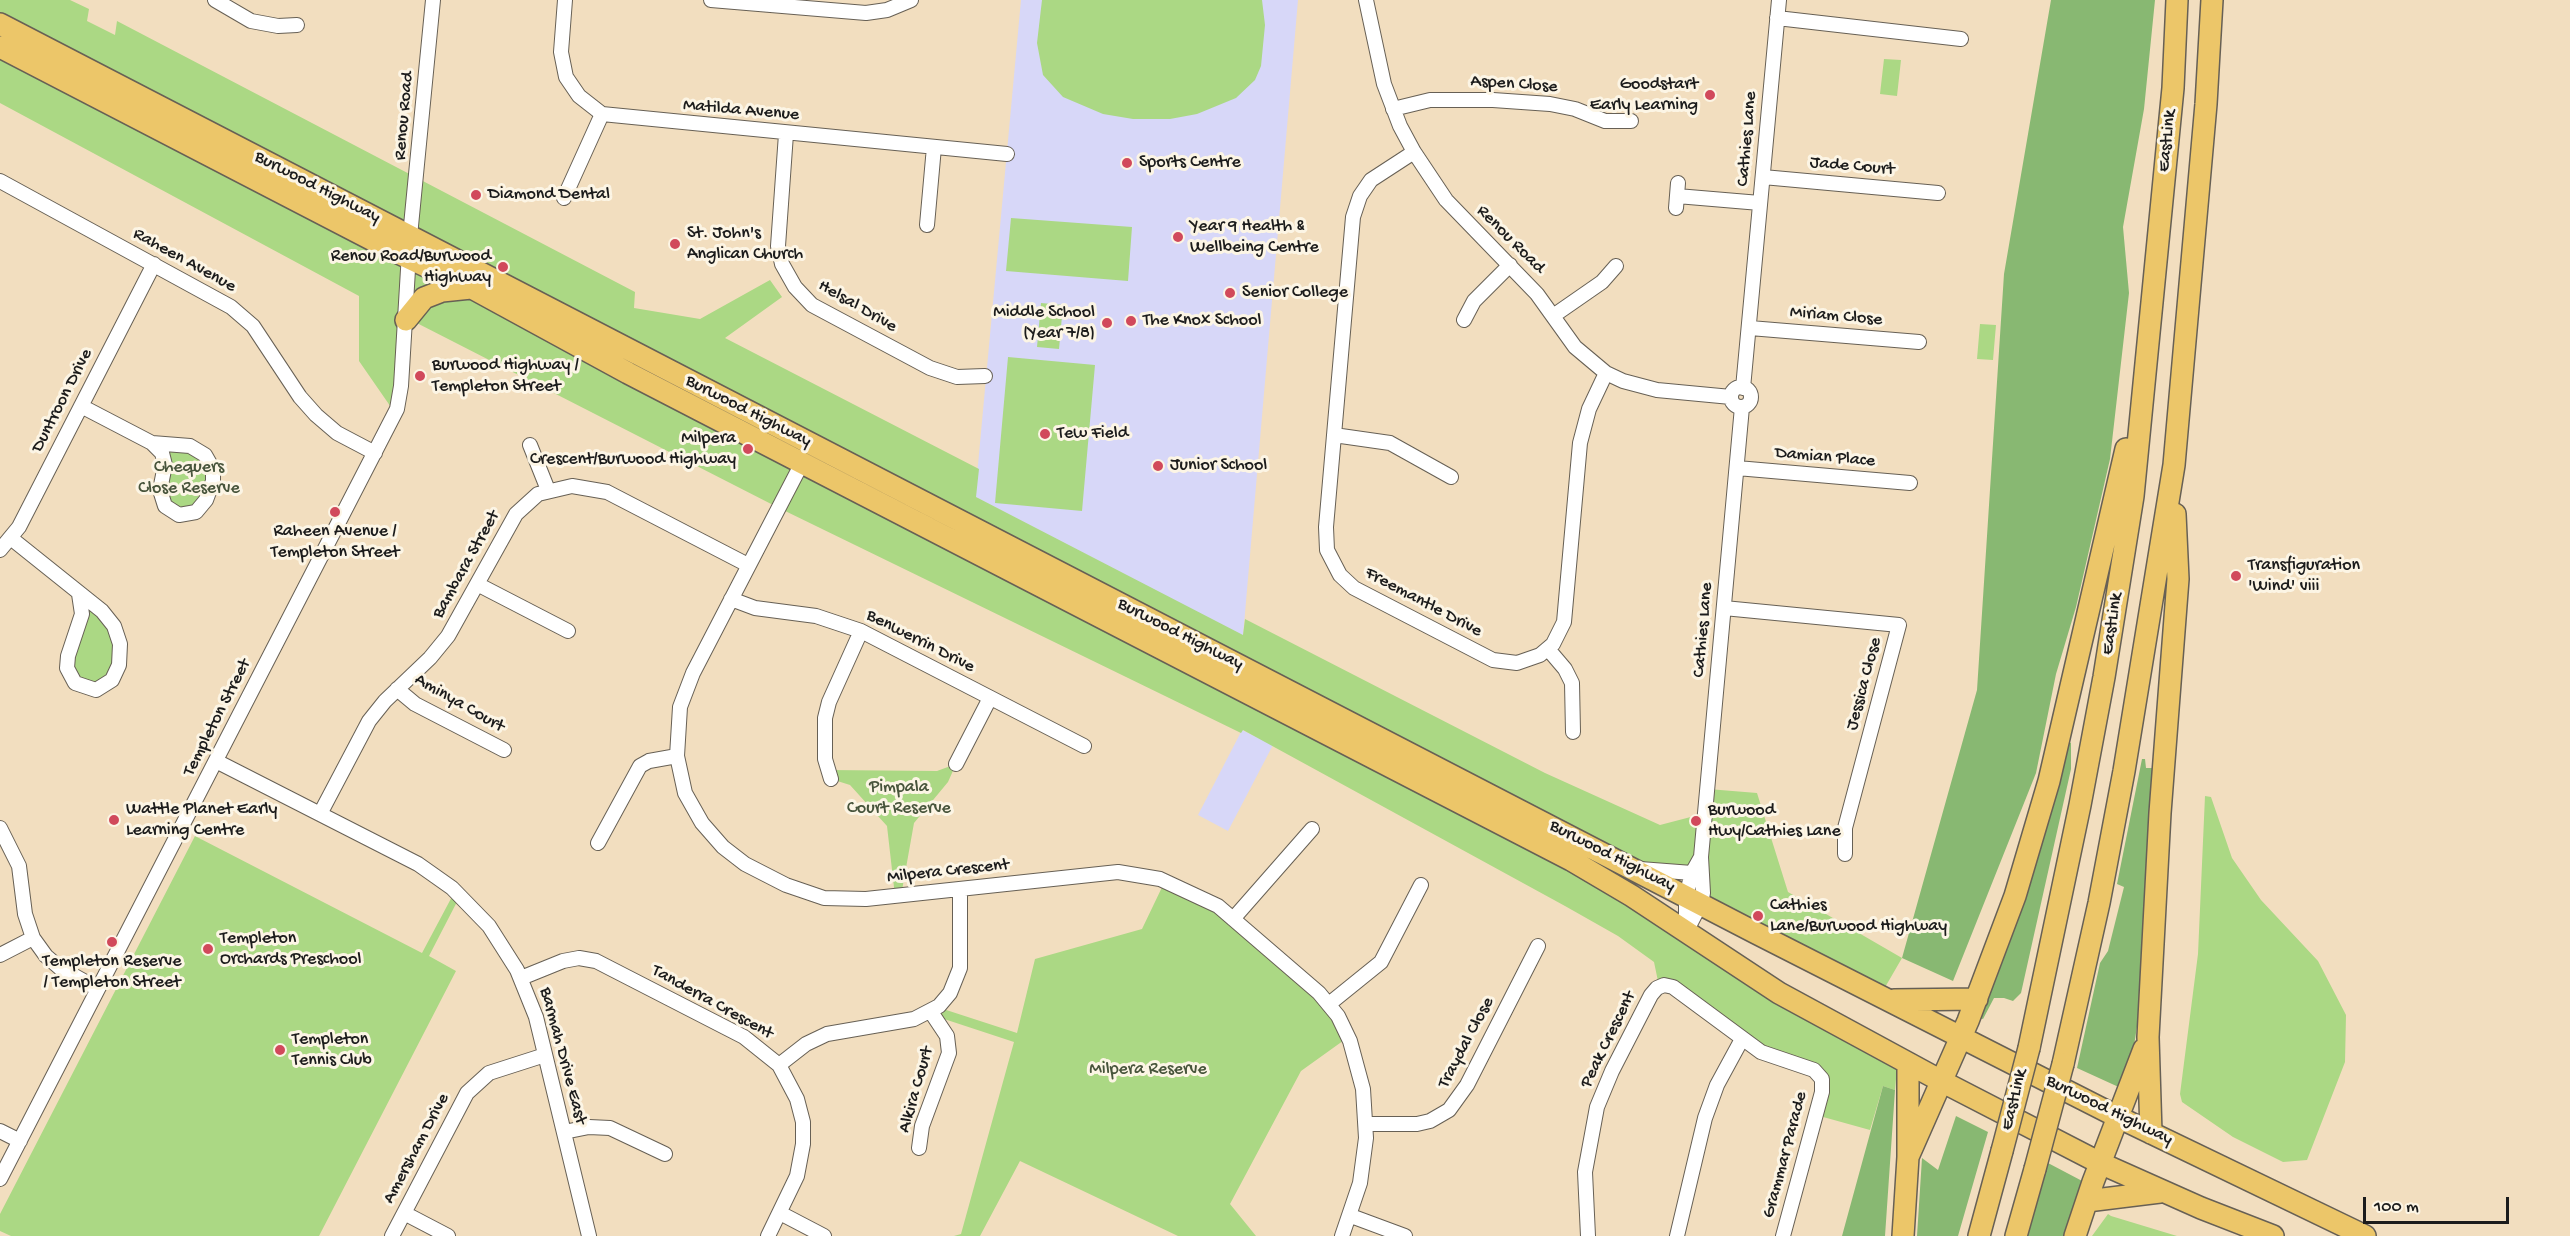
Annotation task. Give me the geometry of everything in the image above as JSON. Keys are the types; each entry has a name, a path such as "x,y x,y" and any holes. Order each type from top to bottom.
{"highway":[{"name":"EastLink","path":"1979,1236 2029,1048 2058,917 2106,666 2133,496 2173,88 2178,0"},
{"name":"EastLink","path":"2016,1236 2062,1064 2099,903 2124,771 2174,465 2206,104 2212,0"},
{"name":"Burwood Highway","path":"0,24 2118,1118 2365,1236"},
{"name":"Burwood Highway","path":"0,47 409,258 472,288 628,373 1571,860 1779,993 1943,1082 2100,1163 2163,1192 2273,1236"},
{"path":"406,320 424,298 442,291 472,288"},
{"path":"1908,1157 1943,1082 2012,907 2049,781 2125,451 2143,388"},
{"path":"2151,1133 2148,1037 2160,813 2178,579 2174,465"},
{"path":"1571,860 1578,840"},
{"path":"1890,1000 1977,999"},
{"path":"2075,1236 2148,1037"},
{"path":"1903,1236 1908,1157 1908,1063"},
{"path":"2087,1201 2163,1192"}],"street":[{"path":"214,0 251,21 278,26 297,25"},
{"name":"Renou Road","path":"409,258 434,0"},
{"path":"564,198 602,114 579,96 566,77 561,52 565,0"},
{"path":"711,0 866,13 887,10 911,0"},
{"name":"Renou Road","path":"1366,0 1381,74 1393,109 1414,152 1446,200 1537,294 1575,347 1606,373 1644,388 1737,402"},
{"name":"Cathies Lane","path":"1686,932 1694,900 1704,876 1701,857 1737,468 1735,390 1743,388 1750,328 1779,0"},
{"path":"1777,18 1960,39"},
{"name":"Aspen Close","path":"1393,109 1430,100 1493,100 1551,104 1575,109 1605,121 1631,121"},
{"name":"Matilda Avenue","path":"602,114 1006,154"},
{"name":"Helsal Drive","path":"786,134 778,246 782,264 795,287 812,305 930,368 957,376 985,376"},
{"path":"927,225 934,147"},
{"name":"Freemantle Drive","path":"1414,152 1377,174 1364,190 1354,210 1325,539 1330,560 1346,582 1354,588 1493,660 1509,663 1524,662 1548,649"},
{"name":"Jade Court","path":"1763,177 1938,193"},
{"name":"Raheen Avenue","path":"0,181 220,299 242,316 264,340 300,397 316,415 337,433 375,453"},
{"path":"1677,196 1760,203"},
{"name":"Templeton Street","path":"0,1179 375,453 399,401 409,258"},
{"name":"Duntroon Drive","path":"0,550 12,539 154,264"},
{"path":"1464,320 1474,301 1509,265"},
{"path":"1554,316 1602,282 1616,266"},
{"name":"Miriam Close","path":"1750,328 1919,342"},
{"path":"1574,732 1572,683 1565,669 1548,649 1562,629 1565,615 1581,434 1589,409 1606,373"},
{"path":"81,406 152,443 162,453 165,465 160,490 163,503 175,514 196,512 206,500 213,481 208,459 190,446 152,443"},
{"path":"1334,435 1390,443 1451,477"},
{"path":"530,445 548,490"},
{"name":"Milpera Crescent","path":"802,463 731,598 684,694 678,718 677,756 685,793 708,831 734,856 786,885 812,895 852,900 1134,873 1160,879 1187,890 1233,919 1329,1004 1345,1029 1354,1054 1363,1089 1366,1125 1363,1166 1350,1216 1342,1236"},
{"name":"Damian Place","path":"1737,468 1910,483"},
{"name":"Bambara Street","path":"320,814 363,731 397,689 430,658 448,636 479,585 516,514 538,494 548,490 580,486 607,492 748,565"},
{"path":"12,539 110,619 120,644 116,674 107,685 96,690 75,683 67,668 68,656 82,614 79,594"},
{"path":"479,585 568,631"},
{"name":"Benwerrin Drive","path":"731,598 755,608 816,616 861,631 1084,746"},
{"name":"Jessica Close","path":"1724,608 1899,625 1845,828 1845,854"},
{"path":"831,779 825,759 825,718 829,702 861,631"},
{"name":"Aminya Court","path":"397,689 415,704 504,750"},
{"path":"956,764 990,698"},
{"path":"598,843 640,766 649,761 677,756"},
{"name":"Barmah Drive East","path":"216,760 418,864 452,888 489,926 521,978 536,1017 589,1236"},
{"path":"0,828 19,866 25,914 33,938 46,956 60,968 98,989"},
{"path":"1233,919 1312,829"},
{"name":"Cathies Lane","path":"1694,900 1692,873 1701,857"},
{"path":"1635,869 1692,873"},
{"path":"1329,1004 1381,962 1421,885"},
{"path":"779,1065 806,1044 827,1034 905,1022 931,1012 950,993 960,968 960,889"},
{"path":"0,955 33,938"},
{"name":"Traydal Close","path":"1366,1125 1417,1124 1436,1118 1449,1110 1467,1085 1538,946"},
{"name":"Tanderra Crescent","path":"521,978 563,961 579,958 596,961 744,1037 779,1065 797,1099 804,1133 797,1176 768,1236"},
{"name":"Peak Crescent","path":"1588,1236 1585,1172 1597,1107 1612,1071 1654,990 1664,985 1673,987 1765,1054 1814,1070 1820,1075 1823,1083"},
{"name":"Alkira Court","path":"920,1148 921,1126 949,1053 947,1036 931,1012"},
{"path":"1677,1236 1705,1118 1717,1085 1742,1039"},
{"name":"Amersham Drive","path":"392,1236 467,1093 489,1073 545,1055"},
{"name":"Grammar Parade","path":"1783,1236 1823,1083"},
{"path":"564,1132 589,1127 610,1128 665,1154"},
{"path":"0,1131 20,1141"},
{"path":"404,1213 448,1236"},
{"path":"780,1213 824,1236"},
{"path":"1350,1216 1405,1236"}],"shaded area":[{"name":"The Knox School","path":"1021,0 1298,0 1243,636 975,497"},
{"path":"1242,730 1273,745 1228,831 1198,815"}],"green space":[{"path":"0,0 70,0 89,9 87,21 115,35 117,21 635,292 634,308 700,319 770,280 782,297 725,338 979,469 976,497 1243,635 1245,619 1545,773 1660,825 1706,813 1708,789 1757,793 1788,892 1902,958 1880,996 1703,893 1692,873 1636,870 0,24"},
{"path":"1042,0 1262,0 1265,25 1261,66 1255,80 1236,98 1197,114 1170,119 1133,119 1103,114 1063,97 1043,75 1037,43"},
{"path":"2051,0 2155,0 2144,109 2123,227 2129,293 2110,459 2076,607 2056,674 2036,773 1953,981 1902,958 1977,690 2004,274"},
{"path":"0,50 1571,860 1898,1057 1895,1090 1883,1086 1870,1130 1816,1115 1822,1079 1769,1055 1697,1005 1659,986 1654,962 1618,936 1565,906 1243,730 1241,733 779,508 407,318 395,413 359,361 359,296 0,103"},
{"path":"1884,59 1901,60 1897,96 1880,94"},
{"path":"1011,218 1132,227 1128,281 1006,271"},
{"path":"1041,303 1063,305 1059,349 1037,347"},
{"path":"1980,324 1996,325 1993,360 1977,359"},
{"name":"Tew Field","path":"1008,357 1095,365 1082,511 995,503"},
{"name":"Chequers Close Reserve","path":"164,445 185,445 213,469 203,505 168,509"},
{"path":"79,595 118,636 112,680 79,685 69,652"},
{"path":"2066,741 2071,743 2071,769 2021,993 2013,1001 1994,998 1983,1019 1979,1018"},
{"path":"2142,759 2145,759 2146,768 2157,768 2139,1013 2131,1066 2123,1089 2077,1068 2100,963 2108,951 2124,887 2117,884"},
{"name":"Pimpala Court Reserve","path":"956,764 948,782 914,823 901,896 895,896 887,826 850,785 831,779 827,770 937,771"},
{"path":"2205,796 2211,797 2232,858 2261,900 2318,961 2346,1015 2345,1062 2307,1160 2283,1162 2233,1137 2182,1102 2180,1094 2198,954"},
{"path":"195,836 422,953 455,891 460,896 429,956 456,971 319,1236 11,1236 0,1231 0,1214"},
{"name":"Milpera Reserve","path":"1165,881 1187,890 1307,981 1347,1038 1301,1071 1230,1204 1256,1236 1178,1236 1020,1161 980,1236 954,1236 961,1234 1014,1042 935,1016 937,1007 1017,1033 1035,959 1142,929"},
{"path":"1883,1086 1895,1090 1885,1236 1842,1236"},
{"path":"1956,1116 1988,1132 1958,1236 1917,1236 1922,1158 1938,1170"},
{"path":"2048,1163 2086,1183 2070,1236 2026,1236"},
{"path":"2108,1214 2111,1216 2177,1236 2092,1236"}],"place":[{"name":"Goodstart Early Learning","path":"1710,95"},
{"name":"Sports Centre","path":"1127,163"},
{"name":"Diamond Dental","path":"476,195"},
{"name":"Year 9 Health & Wellbeing Centre","path":"1178,237"},
{"name":"St. John's Anglican Church","path":"675,244"},
{"name":"Renou Road/Burwood Highway","path":"503,267"},
{"name":"Senior College","path":"1230,293"},
{"name":"The Knox School","path":"1131,321"},
{"name":"Middle School (Year 7/8)","path":"1107,323"},
{"name":"Burwood Highway / Templeton Street","path":"420,376"},
{"name":"Tew Field","path":"1045,434"},
{"name":"Milpera Crescent/Burwood Highway","path":"748,449"},
{"name":"Junior School","path":"1158,466"},
{"name":"Raheen Avenue / Templeton Street","path":"335,512"},
{"name":"Transfiguration 'Wind' viii","path":"2236,576"},
{"name":"Wattle Planet Early Learning Centre","path":"114,820"},
{"name":"Burwood Hwy/Cathies Lane","path":"1696,821"},
{"name":"Cathies Lane/Burwood Highway","path":"1758,916"},
{"name":"Templeton Reserve / Templeton Street","path":"112,942"},
{"name":"Templeton Orchards Preschool","path":"208,949"},
{"name":"Templeton Tennis Club","path":"280,1050"}]}
